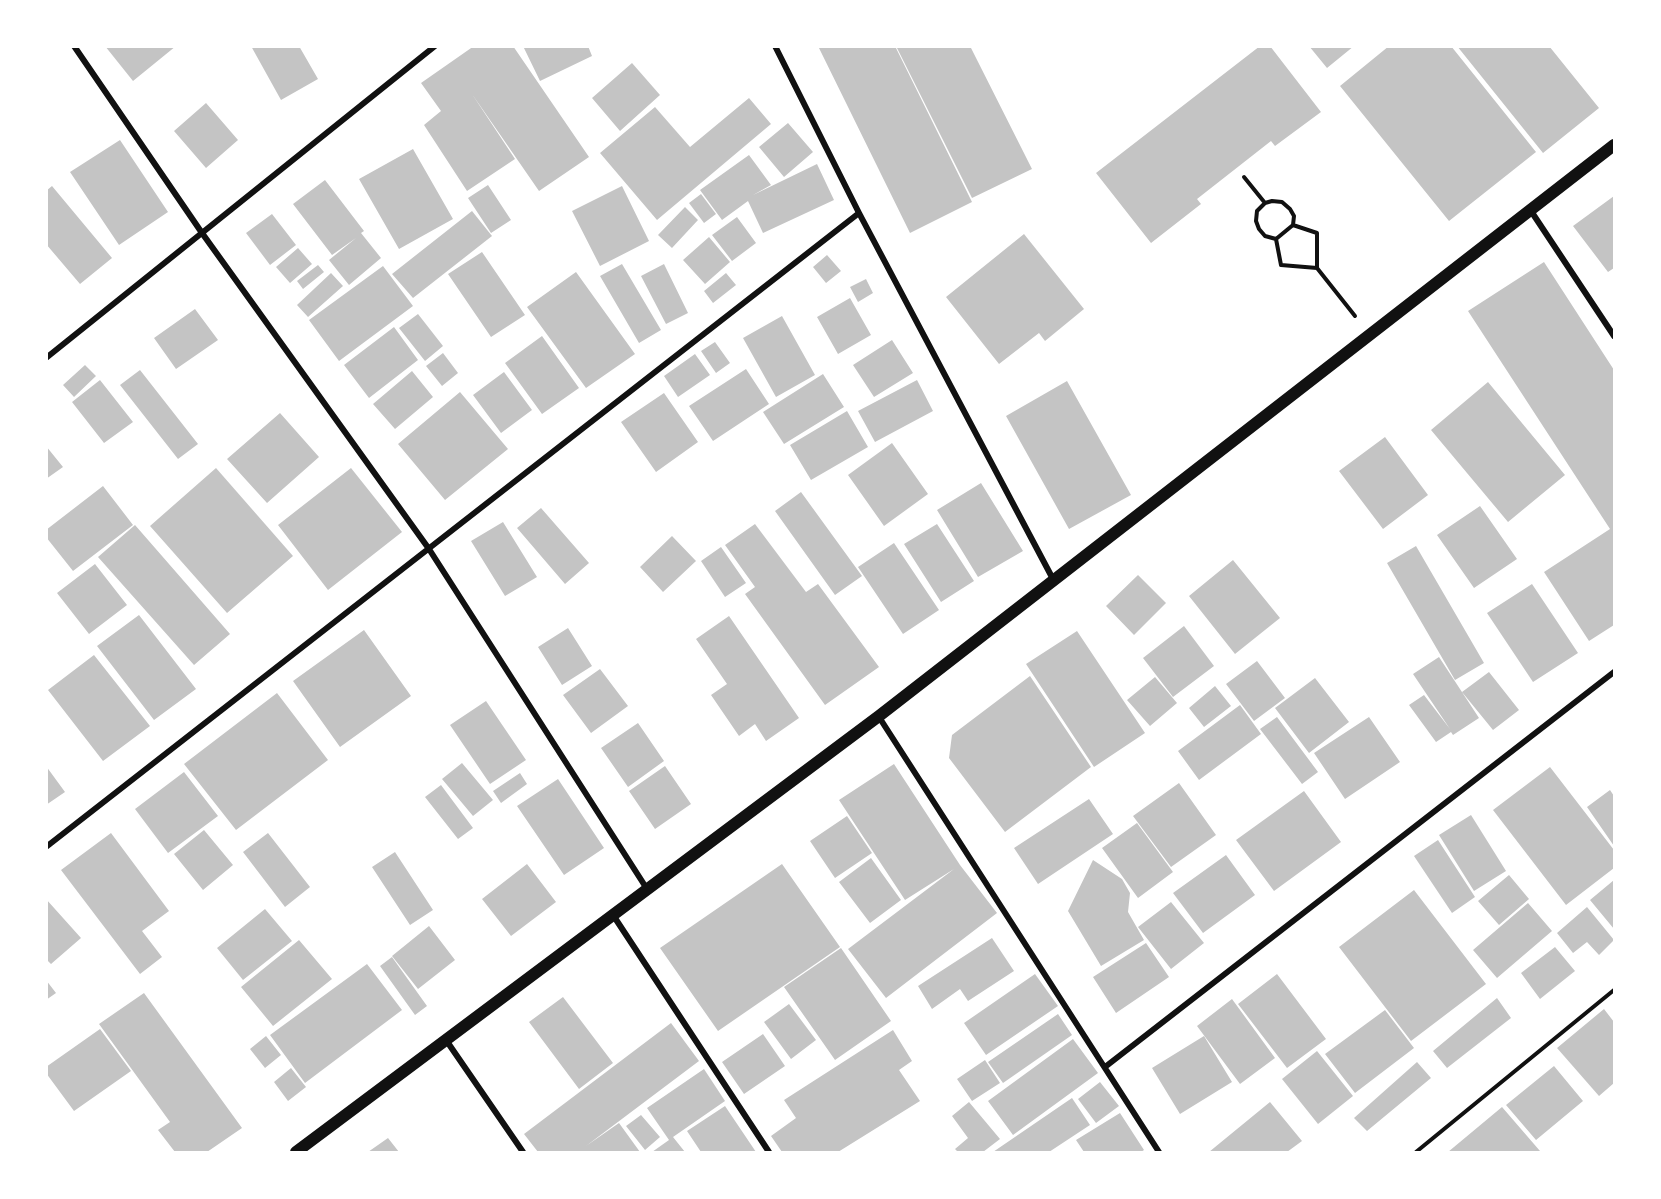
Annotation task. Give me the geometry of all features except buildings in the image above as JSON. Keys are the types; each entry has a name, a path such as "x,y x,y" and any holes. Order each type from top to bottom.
{"main road":[{"path":"296,1152 879,716 1614,145"}],"street":[{"path":"74,46 202,233 429,549 647,890"},
{"path":"46,358 435,46"},
{"path":"775,46 859,213 1054,581"},
{"path":"1531,211 1614,336"},
{"path":"46,847 859,213"},
{"path":"1105,1067 1614,672"},
{"path":"879,716 1160,1152"},
{"path":"613,915 769,1152"},
{"path":"446,1040 523,1152"}],"path":[{"path":"1244,177 1265,203"},
{"path":"1272,201 1282,202 1290,208 1294,216 1293,225 1276,239 1265,236 1256,221 1257,211 1265,203 1272,201"},
{"path":"1293,225 1317,233 1317,268 1370,335"},
{"path":"1276,239 1281,265 1317,268"},
{"path":"1416,1152 1614,990"}]}
